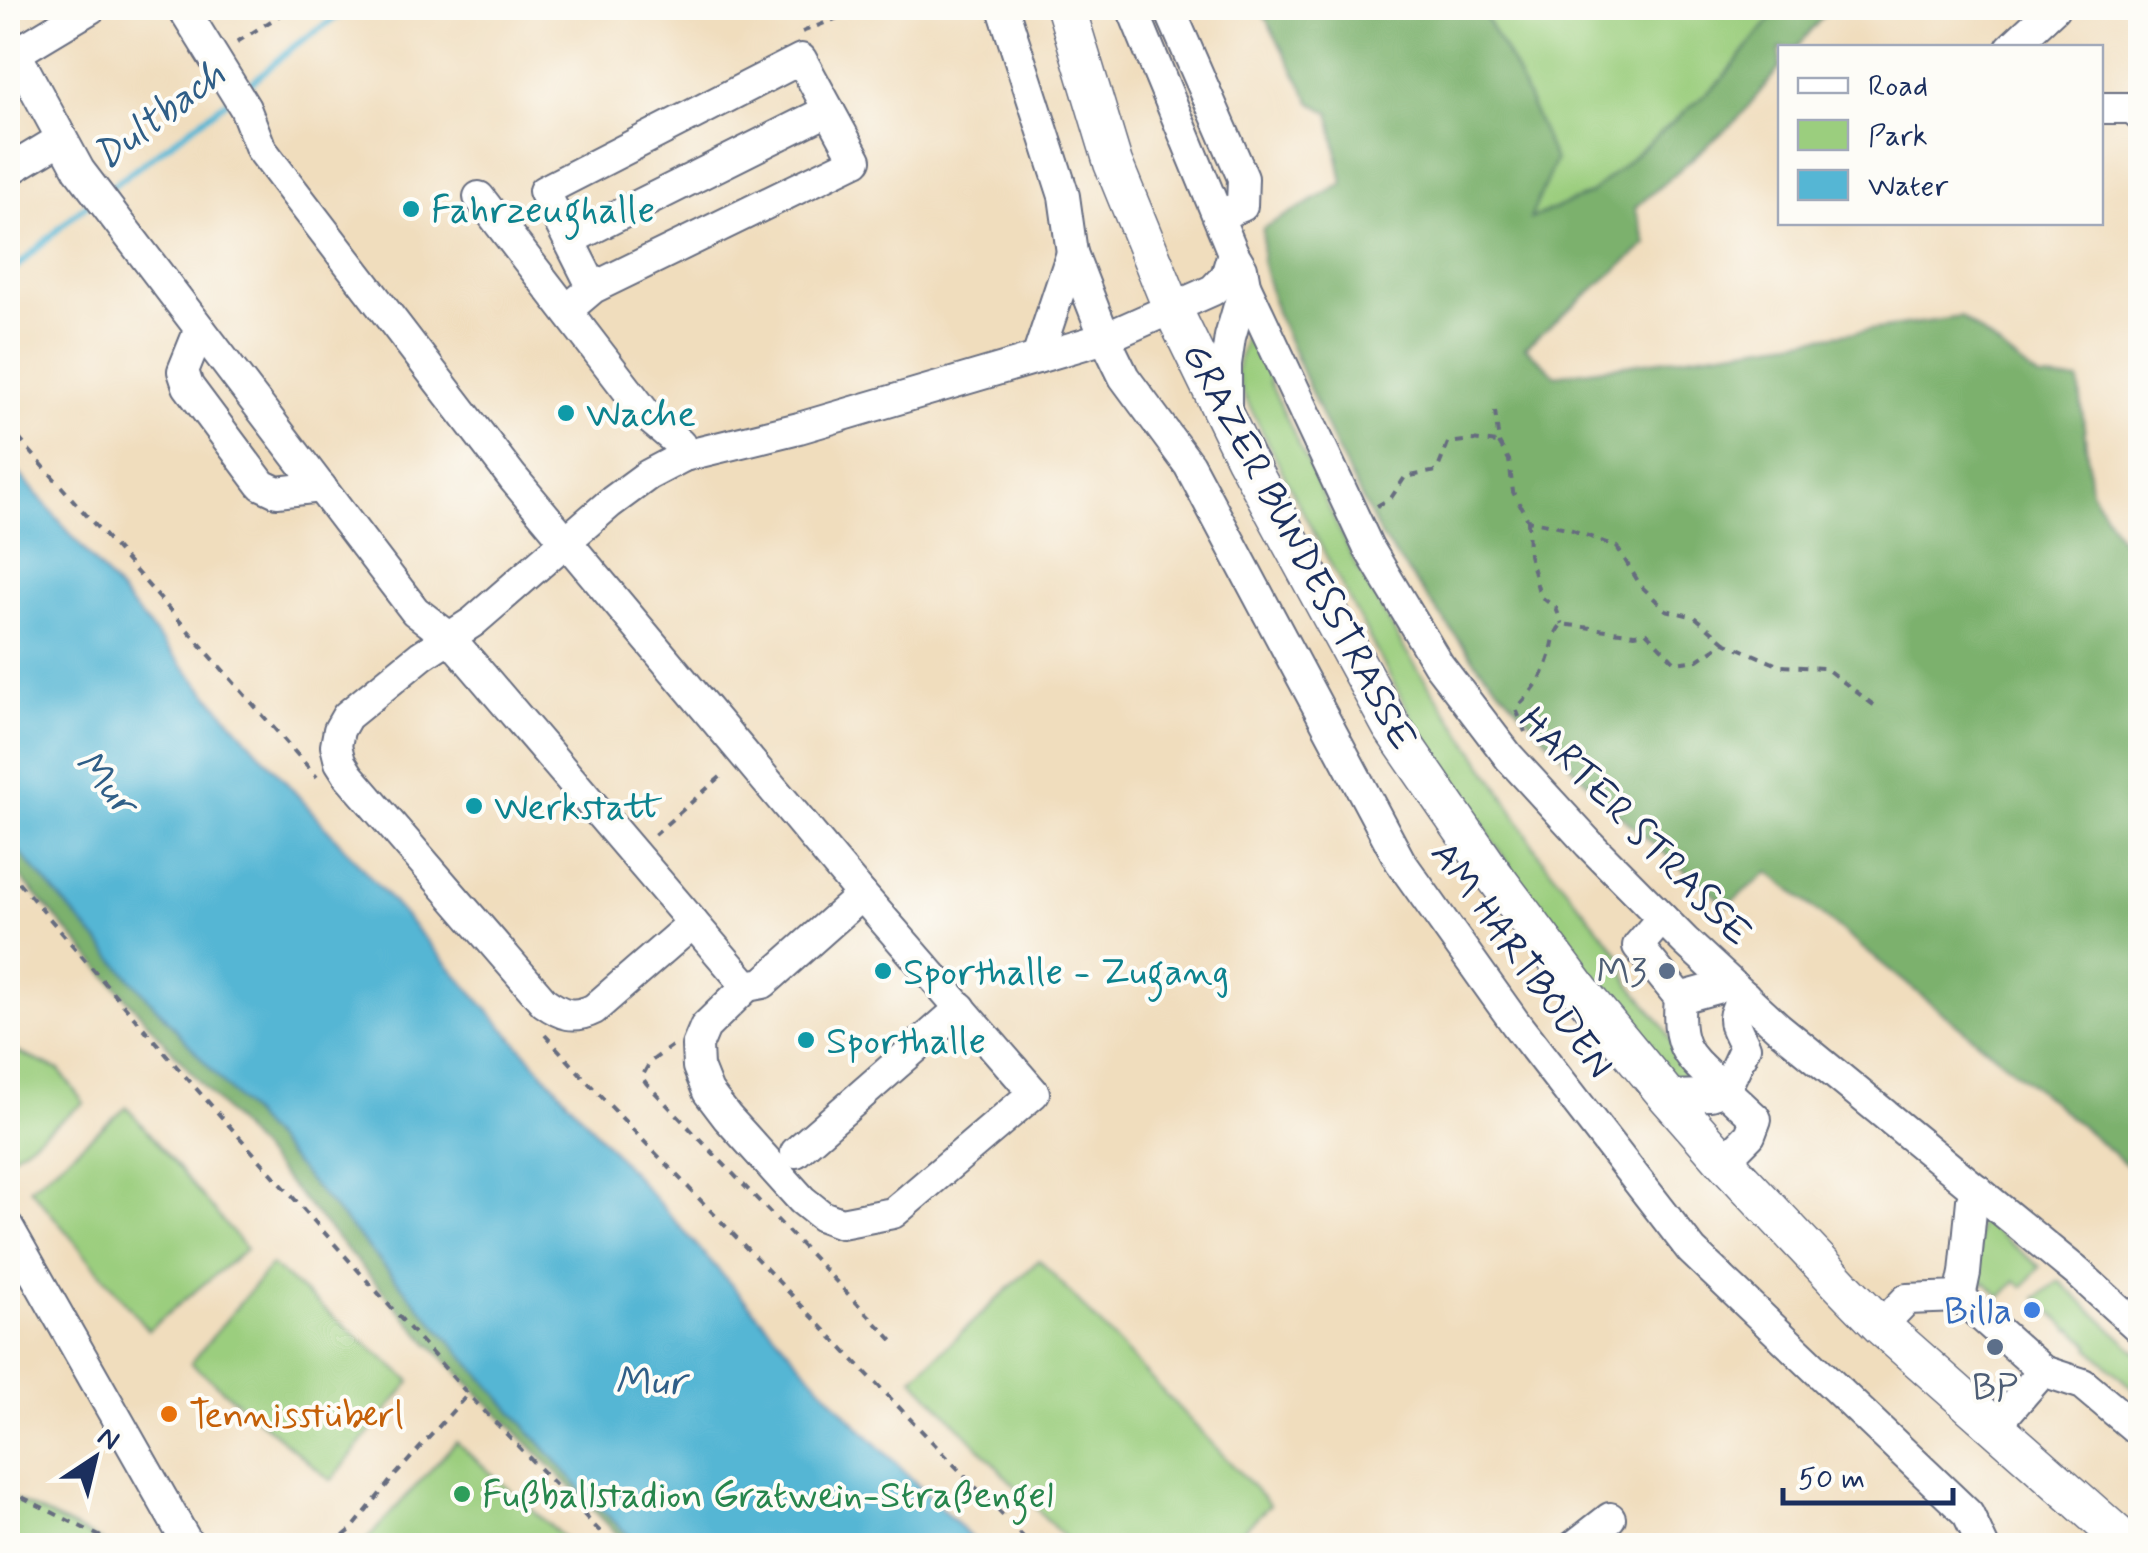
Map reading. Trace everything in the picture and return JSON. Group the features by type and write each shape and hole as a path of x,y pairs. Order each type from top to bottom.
{"main road":[{"name":"GRAZER BUNDESSTRASSE","path":"1066,8 1113,162 1173,310 1226,418 1391,726 1493,874 1581,992 1724,1161 1881,1326 2130,1546"}],"street":[{"path":"90,8 13,58 79,170 415,610 449,637 747,986"},
{"path":"183,8 245,108 261,149 513,478 862,895 1034,1093 893,1212 841,1223 822,1216 802,1200 728,1117 708,1092 698,1067 696,1046 705,1028 747,986 762,983 862,895"},
{"path":"1003,8 1064,196 1072,253 1037,358"},
{"name":"HARTER STRASSE","path":"1132,8 1242,268 1246,303 1368,547 1438,664 1509,757 1589,844 1738,990 2140,1329"},
{"path":"1169,8 1243,178 1242,206 1218,215"},
{"path":"2015,45 2054,8"},
{"path":"566,310 593,288 856,160 800,59 544,191 593,288"},
{"path":"2103,108 2132,108 2140,115"},
{"path":"569,240 828,110"},
{"path":"8,171 61,139"},
{"path":"479,196 649,418 680,444 684,456"},
{"path":"693,923 594,1009 581,1016 557,1012 544,1002 349,776 336,746 338,730 346,716 472,622 648,475 684,456 799,428 1105,338 1213,290 1226,276 1233,252"},
{"name":"AM HARTBODEN","path":"1072,253 1124,377 1189,465 1400,861 1516,1024 1692,1251 1968,1514 1983,1546"},
{"path":"1173,310 1200,327 1216,328 1246,303"},
{"path":"1226,418 1226,364 1246,303"},
{"path":"200,329 183,371 188,386 262,484 277,492 321,487"},
{"path":"1662,918 1638,946 1680,998 1677,1028 1689,1056 1756,1119 1750,1136 1724,1161"},
{"path":"1667,1096 1710,1095 1725,1090 1746,1047 1734,1022 1738,990 1680,998"},
{"path":"796,1152 961,1008"},
{"path":"1960,1297 1972,1200 1978,1190"},
{"path":"10,1237 189,1546"},
{"path":"1881,1326 1907,1299 1960,1297 2042,1371 2084,1384 2140,1432"},
{"path":"1996,1425 2042,1371"},
{"path":"1574,1546 1610,1518"}],"path":[{"path":"216,62 292,8"},
{"path":"798,34 862,8"},
{"path":"1495,411 1499,443 1509,460 1514,492 1528,520 1529,554 1540,596 1556,608 1562,624"},
{"path":"1354,519 1391,498 1405,477 1437,471 1448,443 1499,443"},
{"path":"1528,520 1617,546 1642,586 1666,610 1695,618 1725,642 1780,666 1825,668 1876,706"},
{"path":"1509,757 1525,732 1516,709 1537,686 1550,658 1553,634 1562,624"},
{"path":"1562,624 1635,634 1646,632 1676,664 1698,660 1725,642"},
{"path":"634,853 744,755"},
{"path":"8,870 176,1066 468,1394 614,1546"},
{"path":"331,1546 352,1529 468,1394"},
{"path":"8,1490 119,1546"}],"green space":[{"path":"1260,8 1480,8 1515,69 1555,161 1530,219 1590,194 1722,80 1779,8 1830,8 1799,45 1778,45 1778,69 1738,119 1635,208 1647,244 1525,347 1555,375 1961,317 2039,379 2079,381 2091,491 2140,571 2140,1176 1769,872 1727,906 1613,810 1478,665 1382,538 1333,442 1276,312 1262,261 1263,228 1343,184 1330,113 1311,102"},
{"path":"1480,8 1569,8 1579,12 1584,8 1779,8 1722,80 1590,194 1529,220 1515,69"},
{"path":"1250,312 1271,373 1269,381 1352,557 1405,650 1496,783 1540,856 1625,961 1625,974 1631,985 1702,1081 1694,1088 1667,1071 1524,888 1415,724 1242,391 1236,373"},
{"path":"8,839 588,1497 639,1545 628,1545 425,1339 8,863"},
{"path":"8,1048 59,1070 84,1103 8,1159"},
{"path":"127,1107 246,1249 148,1330 30,1188"},
{"path":"1979,1218 2040,1267 2023,1287 2016,1281 2001,1297 1976,1278"},
{"path":"1039,1260 1270,1505 1227,1545 1071,1545 913,1378"},
{"path":"271,1265 411,1381 331,1481 191,1363"},
{"path":"2059,1281 2140,1355 2140,1396 2036,1298"},
{"name":"Fußballstadion Gratwein-Straßengel","path":"456,1442 572,1545 362,1545"},
{"path":"8,1496 101,1541 110,1545 8,1545"}],"water":[{"name":"Mur","path":"8,460 168,649 845,1413 978,1545 639,1545 588,1497 8,839"}],"waterway":[{"name":"Dultbach","path":"244,89 294,46 350,8"},
{"name":"Dultbach","path":"107,190 230,99"},
{"name":"Dultbach","path":"8,275 93,200"}],"place":[{"name":"Fahrzeughalle","path":"411,209"},
{"name":"Wache","path":"566,413"},
{"name":"Werkstatt","path":"474,806"},
{"name":"Sporthalle - Zugang","path":"883,971"},
{"name":"M3","path":"1667,971"},
{"name":"Sporthalle","path":"806,1040"},
{"name":"Billa","path":"2032,1310"},
{"name":"BP","path":"1995,1347"},
{"name":"Tennisstüberl","path":"169,1414"},
{"name":"Fußballstadion Gratwein-Straßengel","path":"462,1494"}]}
